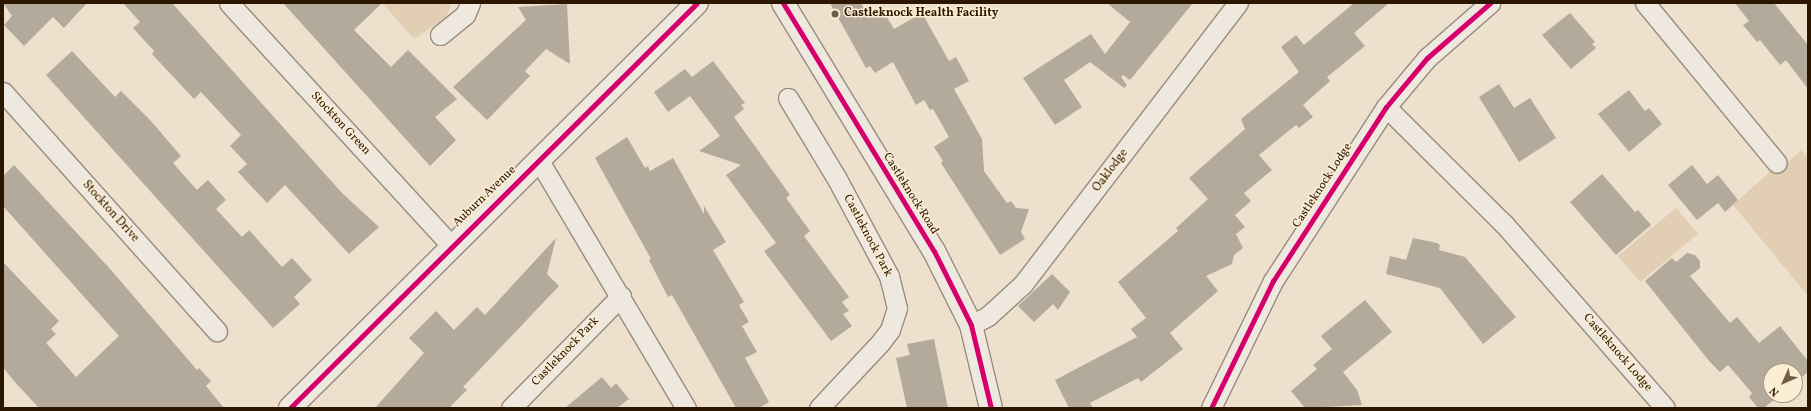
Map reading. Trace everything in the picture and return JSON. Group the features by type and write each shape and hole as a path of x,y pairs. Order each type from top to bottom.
{"street":[{"name":"Stockton Green","path":"229,3 451,245"},
{"path":"440,35 465,16 470,3"},
{"name":"Auburn Avenue","path":"290,408 451,245 697,3"},
{"name":"Castleknock Road","path":"783,3 934,251 971,325 991,408"},
{"name":"Oaklodge","path":"971,325 993,312 1023,284 1238,3"},
{"name":"Castleknock Lodge","path":"1211,408 1274,281 1386,107 1427,58 1490,3"},
{"path":"1645,3 1777,163"},
{"name":"Stockton Drive","path":"3,92 216,331"},
{"name":"Castleknock Park","path":"788,98 837,179 889,276 897,308 890,330 880,343 819,408"},
{"name":"Castleknock Lodge","path":"1386,107 1504,224 1665,408"},
{"path":"538,159 621,296 686,408"},
{"name":"Castleknock Park","path":"511,408 621,296"}],"shaded area":[{"path":"382,3 451,4 446,18 414,39"},
{"path":"1801,150 1808,158 1808,296 1733,205 1773,169 1779,171"},
{"path":"1676,208 1698,234 1640,282 1618,256"}],"building":[{"path":"3,3 87,3 64,28 53,17 24,46 4,25 12,16"},
{"path":"123,3 172,3 342,193 379,227 349,254 285,185 267,203 238,172 247,164 230,146 241,135 201,92 194,99 152,54 154,51 133,28 140,22"},
{"path":"283,3 382,3 354,30 391,67 408,50 457,99 435,117 456,140 430,166"},
{"path":"830,3 861,3 868,15 881,7 894,29 922,13 949,61 956,57 969,81 954,89 982,139 984,171 1007,203 1011,201 1016,208 1029,209 1021,232 1025,239 1000,255 941,163 943,161 934,147 949,137 933,109 930,110 924,100 916,105 893,62 875,73 870,66 866,68"},
{"path":"1107,3 1193,3 1130,80 1123,75 1121,77 1127,85 1124,88 1090,62 1064,80 1082,107 1055,125 1023,78 1091,34 1105,54 1130,22"},
{"path":"1354,3 1389,3 1354,33 1365,46 1327,77 1330,81 1303,105 1313,117 1299,128 1296,125 1259,155 1272,170 1244,193 1251,201 1235,215 1245,227 1236,234 1243,248 1234,255 1232,264 1206,276 1218,291 1170,333 1183,349 1141,382 1138,378 1090,403 1093,408 1069,408 1055,380 1137,337 1131,329 1146,318 1118,282 1178,231 1176,228 1208,199 1189,178 1245,129 1241,119 1299,72 1281,47 1296,35 1304,45"},
{"path":"1735,3 1774,3 1808,45 1808,89 1786,60 1780,65 1760,40 1757,42 1743,25 1749,21"},
{"path":"567,4 570,64 546,49 525,71 530,76 487,120 453,87 526,20 518,7"},
{"path":"1570,13 1595,42 1592,44 1596,48 1571,69 1542,35"},
{"path":"72,51 115,97 121,91 150,120 181,156 173,163 197,190 208,180 226,200 216,209 242,237 249,230 282,267 292,258 312,280 294,297 300,304 273,328 46,75"},
{"path":"713,61 745,103 741,105 744,109 734,117 790,195 786,198 810,231 804,236 849,297 842,302 849,311 843,314 852,326 831,341 764,251 776,243 726,175 741,165 699,151 720,136 690,96 668,112 654,92 685,69 692,77"},
{"path":"1499,84 1514,108 1530,98 1556,138 1519,162 1479,97"},
{"path":"1629,90 1645,111 1649,108 1662,124 1629,152 1598,114"},
{"path":"627,137 645,168 648,166 650,171 673,158 704,214 704,206 726,242 713,250 744,302 739,305 749,322 742,326 757,352 745,358 769,402 759,408 736,408 672,295 668,297 649,260 651,259 595,158"},
{"path":"14,165 111,270 197,370 199,368 211,381 206,386 224,408 39,408 13,380 3,367 3,262 59,321 51,329 56,334 46,343 76,377 119,336 3,206 3,176"},
{"path":"1692,165 1707,184 1718,175 1738,200 1725,212 1718,203 1697,220 1668,185"},
{"path":"1602,174 1635,212 1638,210 1651,225 1616,255 1570,202"},
{"path":"556,238 547,274 559,286 463,387 467,390 449,408 375,408 424,353 409,338 436,311 454,330 477,307 485,315"},
{"path":"1413,238 1437,243 1440,245 1439,250 1465,257 1516,317 1483,344 1440,288 1386,274 1390,256 1406,260"},
{"path":"1687,253 1695,255 1700,261 1700,268 1690,276 1730,323 1737,317 1759,343 1780,326 1808,361 1808,372 1803,376 1803,363 1763,363 1763,403 1770,403 1764,408 1758,408 1749,397 1752,393 1728,365 1720,372 1710,362 1645,281 1672,258 1676,262"},
{"path":"1052,274 1070,292 1058,310 1053,304 1034,322 1018,306"},
{"path":"1365,300 1392,332 1343,372 1357,390 1362,405 1305,408 1291,391 1317,369 1313,365 1332,349 1321,336"},
{"path":"934,339 948,408 907,408 896,358 910,355 907,344"},
{"path":"602,377 611,388 616,383 629,399 617,408 565,408"}],"cycle path":[{"path":"290,408 697,3"},
{"path":"783,3 934,251 971,325 991,408"},
{"path":"1211,408 1273,281 1386,107 1427,58 1490,3"}],"place":[{"name":"Castleknock Health Facility","path":"835,14"}]}
